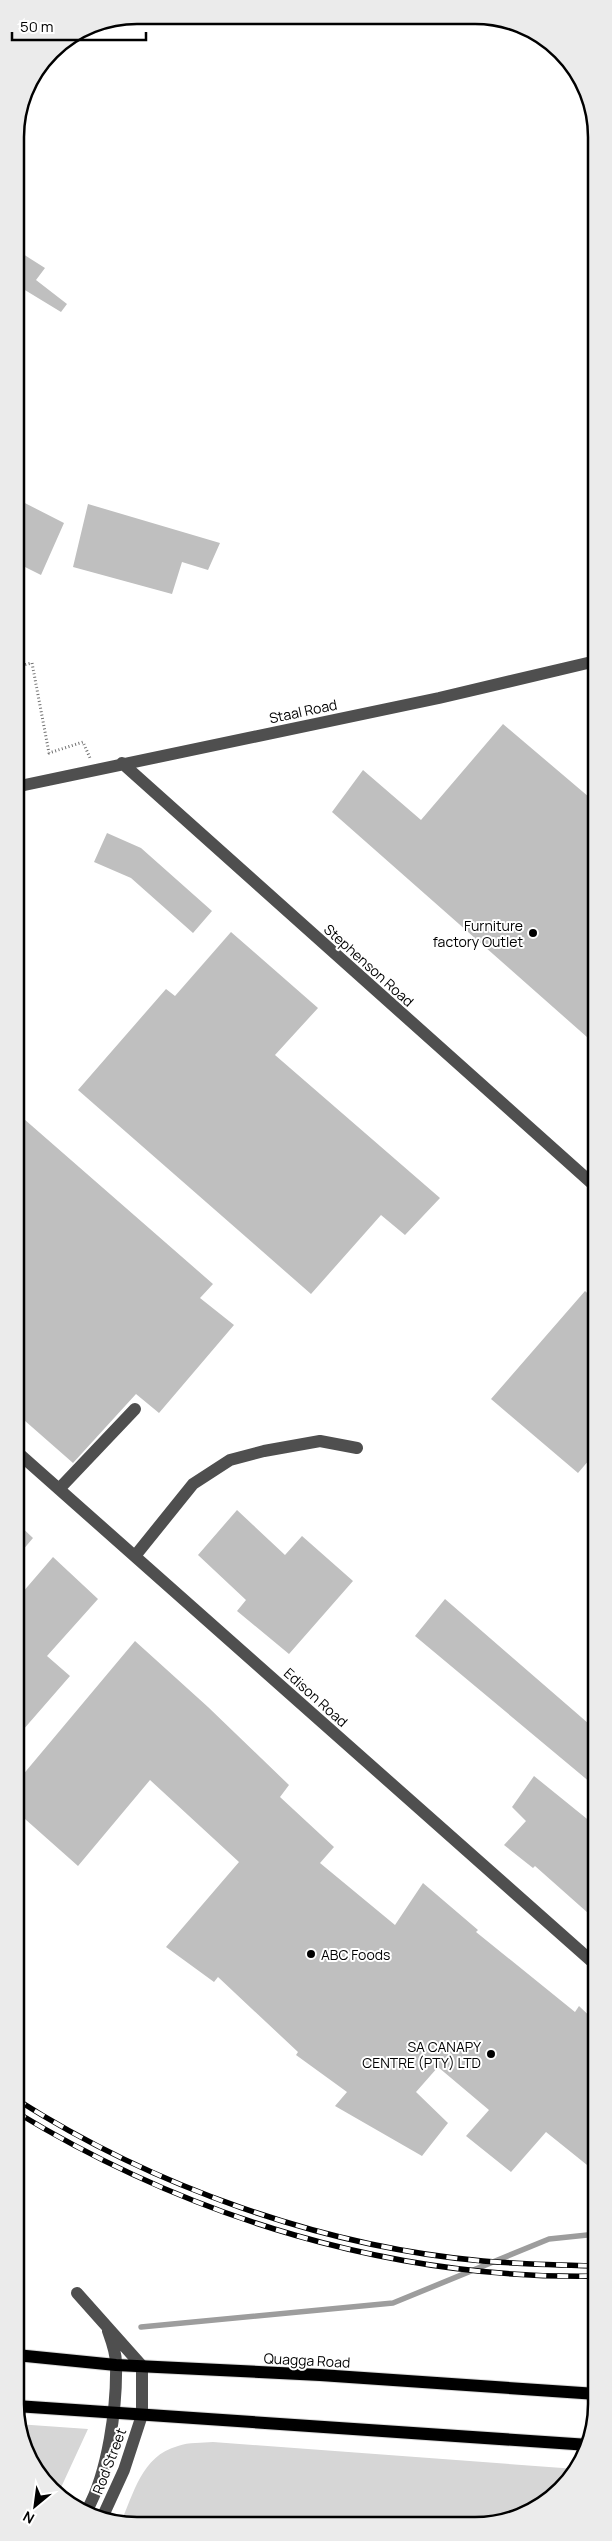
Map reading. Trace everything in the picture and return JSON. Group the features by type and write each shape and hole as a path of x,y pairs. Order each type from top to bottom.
{"main road":[{"name":"Quagga Road","path":"24,2356 142,2366 588,2393"},
{"path":"24,2407 581,2444"}],"street":[{"name":"Staal Road","path":"24,785 122,763 440,698 588,663"},
{"name":"Stephenson Road","path":"122,763 588,1180"},
{"path":"59,1489 135,1409"},
{"path":"135,1556 193,1484 230,1460 264,1451 320,1441 357,1448"},
{"name":"Edison Road","path":"24,1458 588,1958"},
{"path":"77,2293 108,2330 126,2345 142,2366"},
{"name":"Rod Street","path":"89,2507 103,2476 112,2412 116,2364 108,2330"},
{"name":"Rod Street","path":"105,2512 124,2470 142,2415 142,2366"}],"path":[{"path":"24,665 32,663 49,753 83,742"}],"shaded area":[{"path":"26,2425 88,2429 61,2488 60,2481 54,2481 35,2454"},
{"path":"213,2442 568,2468 550,2489 525,2506 490,2516 123,2516 140,2478 155,2458 165,2451 191,2443"}],"building":[{"path":"24,255 45,268 36,280 67,304 61,312 24,289"},
{"path":"24,503 64,523 41,575 24,566"},
{"path":"88,504 220,543 208,570 182,562 172,594 73,567"},
{"name":"Furniture factory Outlet","path":"503,724 588,796 588,1038 332,812 363,770 421,820"},
{"path":"107,833 141,848 212,911 193,933 131,878 94,862"},
{"path":"231,932 318,1008 275,1055 440,1198 405,1235 381,1215 311,1294 78,1090 166,989 175,996"},
{"path":"24,1119 213,1284 200,1298 234,1325 159,1413 136,1394 73,1463 24,1420"},
{"path":"585,1291 588,1294 588,1461 578,1473 491,1399"},
{"path":"237,1510 285,1555 302,1536 353,1581 289,1654 237,1611 246,1600 198,1555"},
{"path":"24,1530 33,1538 24,1549"},
{"path":"53,1557 98,1599 47,1656 70,1676 24,1729 24,1591"},
{"path":"445,1599 588,1723 588,1780 415,1636"},
{"path":"135,1641 208,1707 289,1785 280,1797 334,1847 320,1863 395,1925 423,1883 478,1930 476,1932 575,2012 579,2006 588,2014 588,2166 546,2132 511,2172 466,2136 489,2110 438,2067 416,2092 448,2123 422,2156 335,2106 347,2092 296,2055 298,2052 218,1977 214,1982 166,1947 239,1862 150,1780 78,1866 24,1818 24,1773"},
{"path":"534,1776 588,1820 588,1913 535,1866 533,1868 504,1845 526,1821 512,1807"}],"waterway":[{"path":"141,2327 393,2303 549,2239 588,2235"}],"railway":[{"path":"24,2104 124,2159 181,2185 301,2227 423,2254 497,2262 588,2266"},
{"path":"24,2117 83,2150 152,2183 223,2212 295,2235 369,2254 445,2267 521,2274 588,2276"}],"place":[{"name":"Furniture factory Outlet","path":"533,933"},
{"name":"ABC Foods","path":"311,1954"},
{"name":"SA CANAPY CENTRE (PTY) LTD","path":"491,2054"}]}
